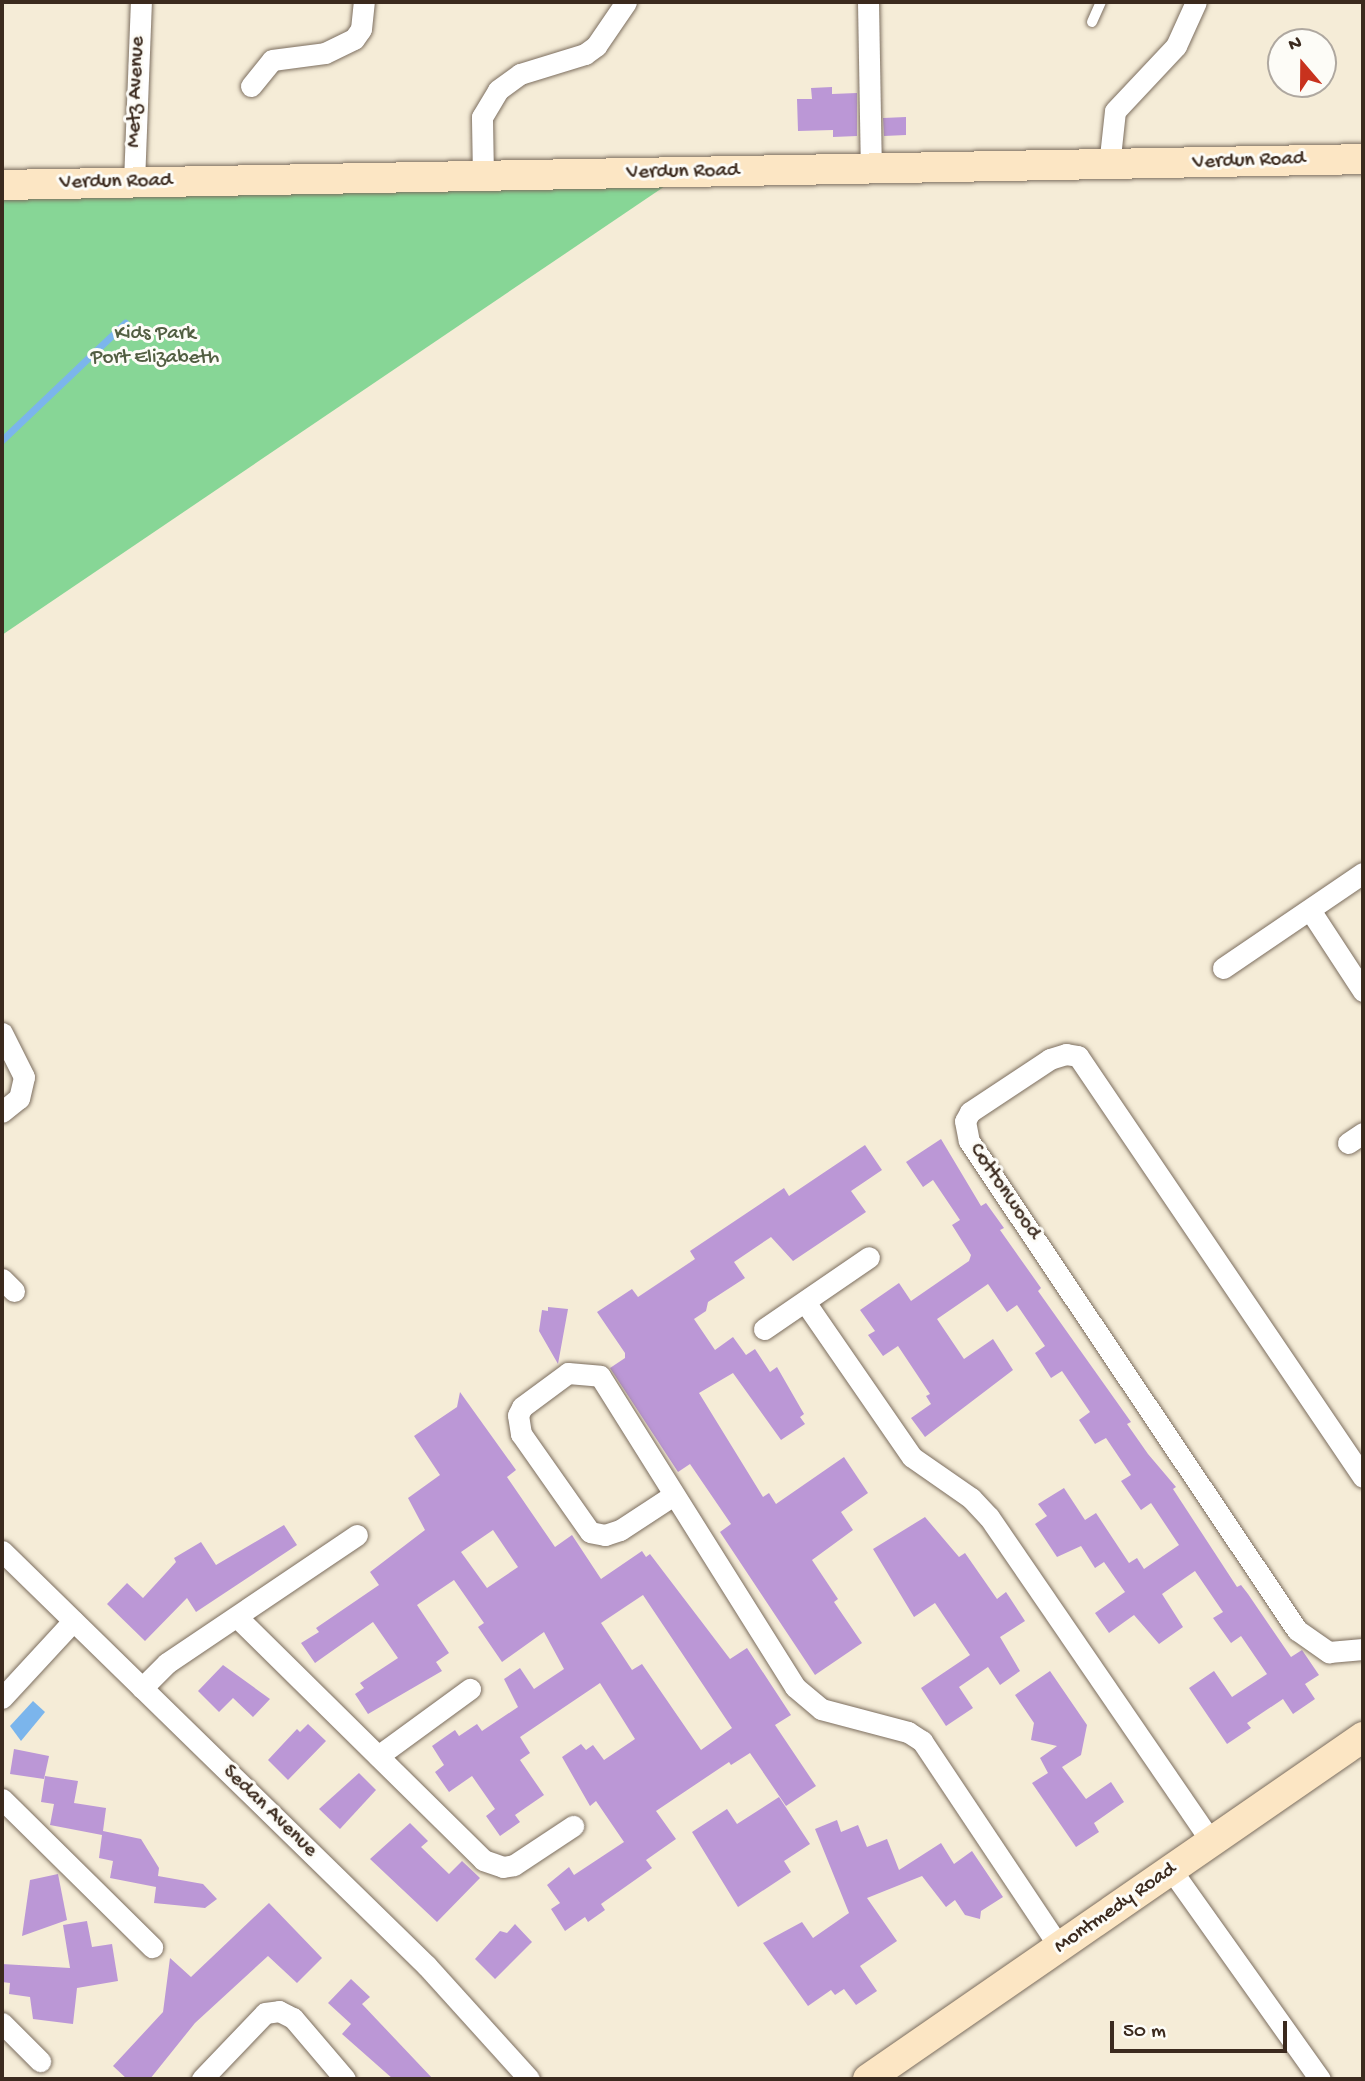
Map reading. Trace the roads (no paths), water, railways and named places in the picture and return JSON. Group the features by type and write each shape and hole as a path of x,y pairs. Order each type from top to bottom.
{"street":[{"name":"Metz Avenue","path":"134,182 141,2"},
{"path":"251,86 262,70 281,55 325,53 354,39 361,29 363,2"},
{"path":"483,177 482,117 498,90 520,74 585,54 596,46 626,2"},
{"path":"868,2 871,169"},
{"path":"1109,166 1115,111 1176,46 1196,2"},
{"name":"Verdun Road","path":"2,185 1109,166 1363,159"},
{"path":"1223,968 1363,873"},
{"path":"1310,910 1363,990"},
{"path":"2,1032 24,1077 19,1098 2,1112"},
{"name":"Cottonwood","path":"1362,1652 1340,1654 1320,1649 1297,1630 970,1142 965,1121 970,1112 1050,1059 1066,1054 1078,1055 1363,1477"},
{"path":"764,1329 869,1257"},
{"path":"805,1302 912,1457 971,1498 989,1517 1212,1843"},
{"path":"672,1496 620,1530 605,1535 590,1532 521,1434 517,1415 522,1407 568,1373 600,1376 672,1496 795,1687 821,1709 908,1732 922,1741 1060,1948"},
{"path":"142,1688 167,1663 239,1619 357,1535"},
{"name":"Sedan Avenue","path":"2,1551 426,1966 529,2079"},
{"path":"239,1619 494,1865 524,1860 573,1826"},
{"path":"2,1698 73,1621"},
{"path":"378,1756 470,1689"},
{"name":"Montmedy Road","path":"868,2079 1363,1737"},
{"path":"2,1798 152,1947"},
{"path":"1171,1871 1320,2079"},
{"path":"201,2079 265,2013 279,2011 293,2018 345,2079"},
{"path":"2,2023 40,2061"}],"lane":[{"path":"1092,22 1101,2"}],"water":[{"path":"33,1701 45,1712 21,1741 10,1726"}],"waterway":[{"path":"2,440 125,323"}],"park label":[{"name":"Kids Park Port Elizabeth","path":"155,347"}]}
